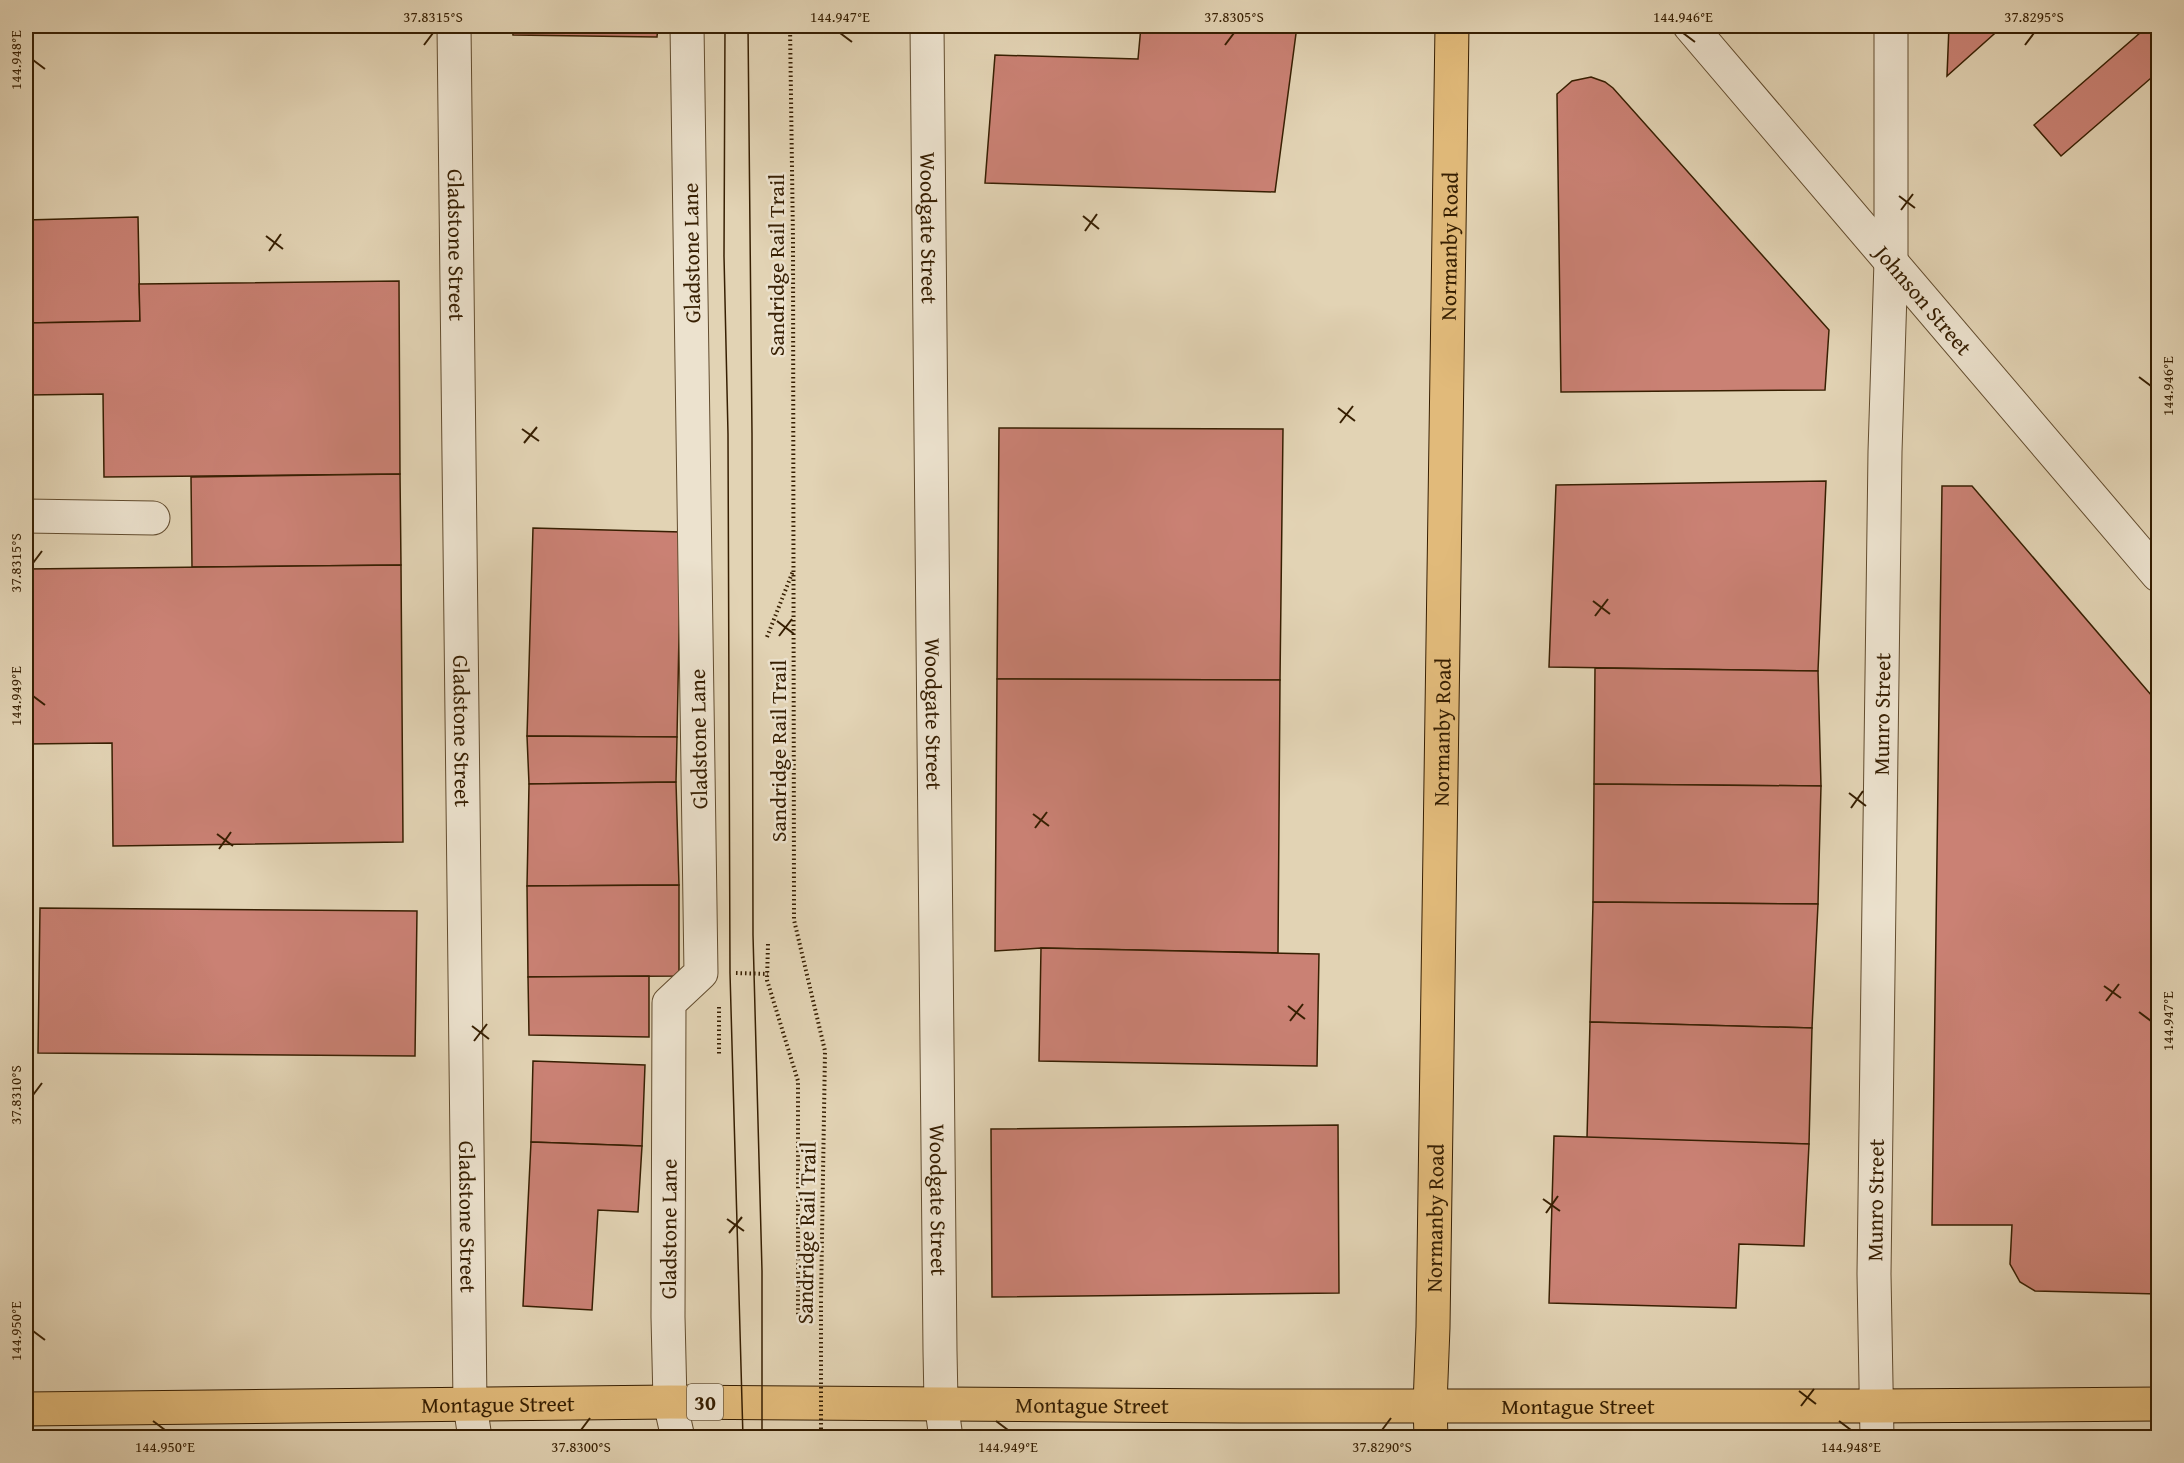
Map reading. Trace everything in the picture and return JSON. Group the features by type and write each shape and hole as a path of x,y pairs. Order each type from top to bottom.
{"main road":[{"name":"Normanby Road","path":"1431,1437 1452,26"},
{"name":"Montague Street","path":"26,1409 670,1402 1430,1405 1876,1422 2158,1404"}],"street":[{"name":"Gladstone Street","path":"454,26 470,1405 474,1437"},
{"name":"Gladstone Lane","path":"678,1437 670,1402 668,1317 669,1002 701,973 687,26"},
{"name":"Woodgate Street","path":"927,26 941,1402 946,1437"},
{"name":"Johnson Street","path":"1690,26 2158,575"},
{"name":"Munro Street","path":"1876,1422 1874,1274 1883,583 1891,261 1891,26"},
{"path":"26,516 153,518"}],"path":[{"name":"Sandridge Rail Trail","path":"790,26 793,252 794,920 825,1051 821,1437"},
{"path":"767,637 794,569"},
{"path":"768,944 767,980 798,1081 798,1315"},
{"path":"719,1008 719,1054"}],"building":[{"path":"512,26 658,26 657,37 513,35"},
{"path":"1141,26 1297,26 1275,192 985,183 995,55 1138,59"},
{"path":"1949,26 2003,26 1947,76"},
{"path":"2148,26 2158,26 2158,72 2061,156 2034,125"},
{"path":"1591,77 1613,88 1829,330 1825,390 1561,392 1557,94 1572,81"},
{"path":"138,217 140,321 26,323 26,220"},
{"path":"399,281 400,474 104,477 103,394 26,395 26,323 140,321 139,284"},
{"path":"999,428 1283,429 1280,680 997,679"},
{"path":"400,474 401,565 192,567 191,477"},
{"path":"1826,481 1818,671 1549,667 1556,485"},
{"path":"1942,486 1972,486 2158,703 2158,1294 2035,1291 2020,1282 2010,1264 2012,1225 1932,1225"},
{"path":"533,528 681,532 677,737 527,736"},
{"path":"401,565 403,842 113,846 112,743 26,744 26,569"},
{"path":"1595,668 1818,671 1821,786 1594,784"},
{"path":"997,679 1280,680 1278,953 1041,948 995,951"},
{"path":"527,736 677,737 676,782 529,784"},
{"path":"676,782 679,885 527,886 529,784"},
{"path":"1594,784 1821,786 1818,904 1593,902"},
{"path":"679,885 679,976 528,977 527,886"},
{"path":"1593,902 1818,904 1812,1028 1590,1022"},
{"path":"40,908 417,911 415,1056 38,1053"},
{"path":"1041,948 1319,954 1317,1066 1039,1061"},
{"path":"649,976 649,1037 529,1035 528,977"},
{"path":"1590,1022 1812,1028 1809,1144 1587,1138"},
{"path":"533,1061 645,1065 642,1146 531,1142"},
{"path":"1338,1125 1339,1293 992,1297 991,1129"},
{"path":"1554,1136 1809,1144 1804,1246 1739,1244 1736,1308 1549,1303"},
{"path":"531,1142 642,1146 638,1212 598,1210 592,1310 523,1306"}],"tram line":[{"path":"725,26 724,256 728,434 730,973 743,1438"},
{"path":"748,26 753,935 762,1271 762,1438"}]}
